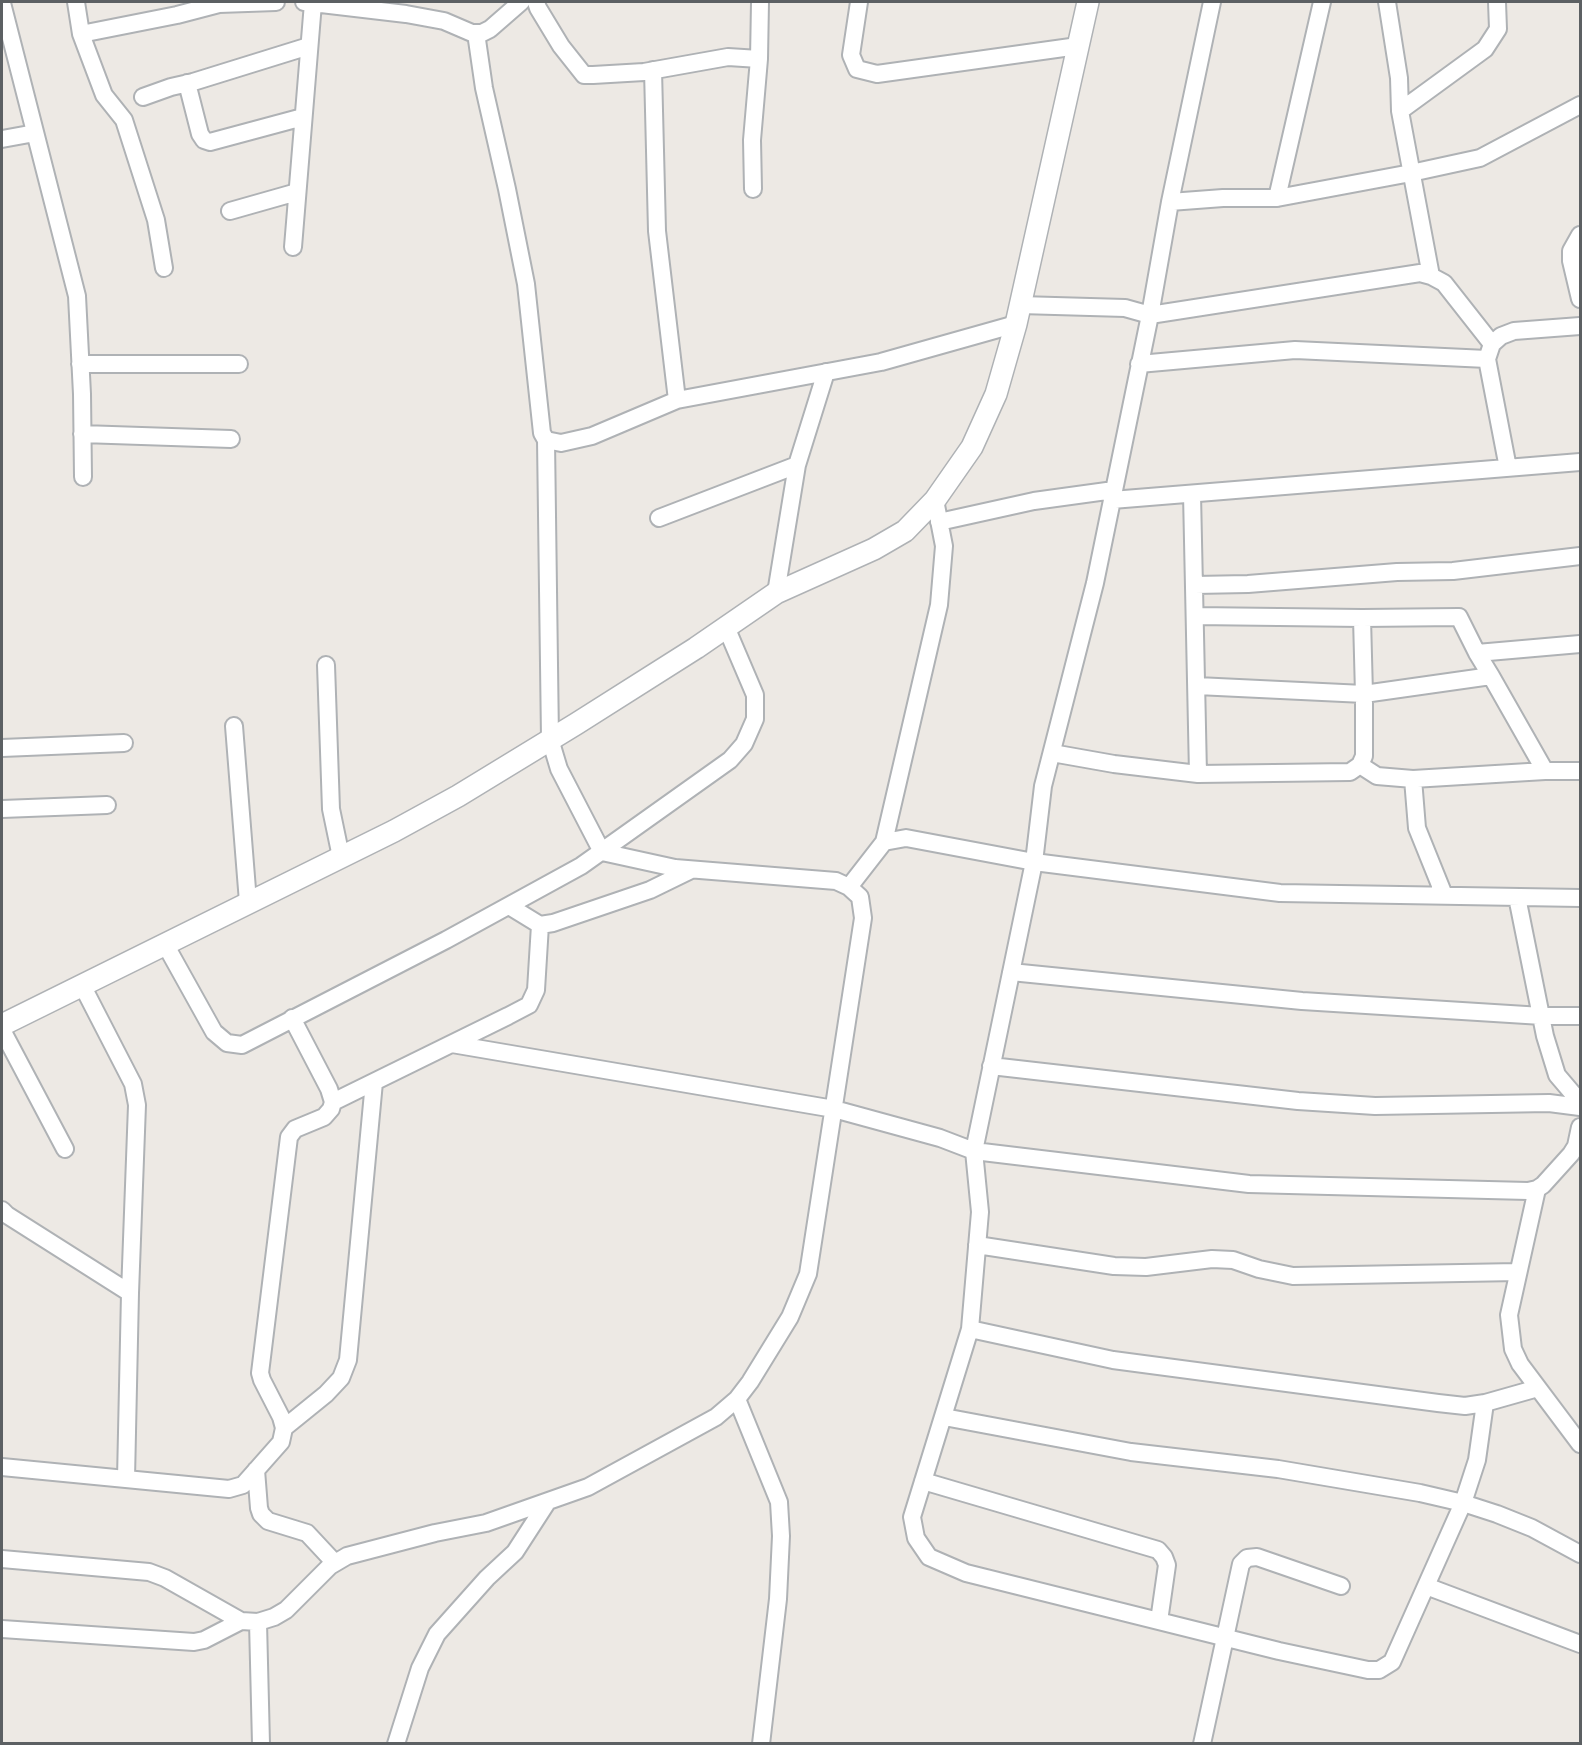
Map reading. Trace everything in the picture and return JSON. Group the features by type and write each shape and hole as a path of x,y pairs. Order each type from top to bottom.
{"street":[{"path":"76,2 81,34 104,94 124,120 156,220 164,268"},
{"path":"81,34 177,15 219,3 276,2"},
{"path":"293,248 309,46 307,2 393,7 444,21 471,33 482,33 490,29 521,2"},
{"path":"536,2 561,45 584,75 653,70 728,57 759,59"},
{"path":"753,189 752,140 759,59 760,2"},
{"path":"859,2 851,55 857,69 877,74 1078,46"},
{"path":"2,1025 394,831 458,796 666,667 776,593 874,549 905,531 935,500 972,447 996,393 1018,315 1088,2"},
{"path":"1212,2 1095,583 1043,786 1034,862 974,1151 980,1212 970,1329 912,1517 916,1538 929,1557 966,1573 1226,1638 1368,1670 1379,1670 1392,1662 1463,1503 1477,1460 1485,1403"},
{"path":"1277,198 1322,2"},
{"path":"1387,2 1399,78 1400,111 1431,276"},
{"path":"1400,111 1485,49 1498,29 1497,2"},
{"path":"2,3 77,296 83,477"},
{"path":"476,33 484,88 526,284 542,433 546,440 550,739 559,769 602,852"},
{"path":"143,97 309,46"},
{"path":"653,70 657,231 677,400"},
{"path":"187,83 200,134 204,140 210,142 303,117"},
{"path":"1170,202 1223,198 1277,198 1480,158 1581,105"},
{"path":"2,139 35,132"},
{"path":"230,211 297,192"},
{"path":"1581,235 1571,251 1571,261 1581,299"},
{"path":"546,440 561,443 592,436 677,400 881,362 1018,315 1125,308 1150,315 1419,273 1444,283 1489,351 1508,468"},
{"path":"1489,351 1501,336 1514,331 1581,326"},
{"path":"1140,364 1295,350 1489,351"},
{"path":"80,364 239,364"},
{"path":"776,593 797,465 826,372"},
{"path":"82,434 231,439"},
{"path":"939,522 1034,501 1113,495 1192,494 1581,462"},
{"path":"659,518 797,465"},
{"path":"1192,494 1198,774"},
{"path":"849,886 884,842 939,605 944,546 935,500"},
{"path":"1195,585 1248,584 1397,572 1454,571 1581,556"},
{"path":"1195,616 1459,617 1477,653 1545,771"},
{"path":"1052,753 1114,764 1198,774 1350,772 1360,765 1364,756 1362,618"},
{"path":"165,944 214,1032 227,1043 242,1045 446,940 580,866 730,760 744,744 755,719 755,695 726,627"},
{"path":"1477,653 1581,644"},
{"path":"326,665 331,809 341,857"},
{"path":"1197,686 1364,694 1491,676"},
{"path":"234,726 248,902"},
{"path":"2,748 124,743"},
{"path":"1360,765 1377,776 1413,779 1581,771"},
{"path":"1413,779 1418,828 1444,895"},
{"path":"2,809 107,805"},
{"path":"884,842 906,838 1034,862 1280,892 1581,898"},
{"path":"2,1560 149,1572 165,1578 241,1621 258,1622 286,1610 330,1566 347,1556 435,1533 486,1523 588,1487 716,1417 737,1400 790,1317 808,1274 863,918 860,897 849,886 836,881 675,868 602,852"},
{"path":"509,906 540,925 553,923 650,890 692,869"},
{"path":"1517,897 1545,1036 1557,1075 1581,1102"},
{"path":"333,1102 529,1005 536,990 540,925"},
{"path":"1011,972 1302,1001 1542,1016 1581,1016"},
{"path":"82,985 133,1084 137,1105 126,1479"},
{"path":"2,1467 229,1489 243,1485 280,1442 284,1428 281,1417 260,1373 289,1137 295,1129 324,1117 331,1109 333,1102 329,1089 292,1018"},
{"path":"2,1030 65,1149"},
{"path":"452,1044 834,1108 940,1138 974,1151 1249,1184 1528,1191 1543,1185 1571,1154 1576,1146 1581,1127"},
{"path":"991,1066 1298,1101 1375,1106 1549,1103 1581,1107"},
{"path":"284,1428 326,1394 341,1377 348,1360 374,1082"},
{"path":"1537,1189 1509,1315 1513,1349 1520,1364 1581,1444"},
{"path":"2,1210 130,1293"},
{"path":"977,1245 1114,1266 1146,1267 1212,1259 1233,1260 1259,1269 1293,1276 1518,1272"},
{"path":"970,1329 1113,1360 1465,1406 1485,1403 1538,1388"},
{"path":"737,1400 779,1502 782,1536 778,1599 760,1743"},
{"path":"944,1417 1131,1452 1278,1469 1420,1493 1497,1514 1532,1528 1581,1554"},
{"path":"256,1470 261,1514 268,1521 307,1533 335,1563"},
{"path":"923,1481 1158,1550 1167,1565 1159,1621"},
{"path":"396,1743 420,1668 437,1634 487,1578 515,1552 548,1501"},
{"path":"1202,1743 1240,1564 1247,1558 1257,1557 1341,1586"},
{"path":"1426,1586 1581,1644"},
{"path":"2,1629 194,1642 204,1640 241,1621"},
{"path":"258,1622 261,1743"}]}
